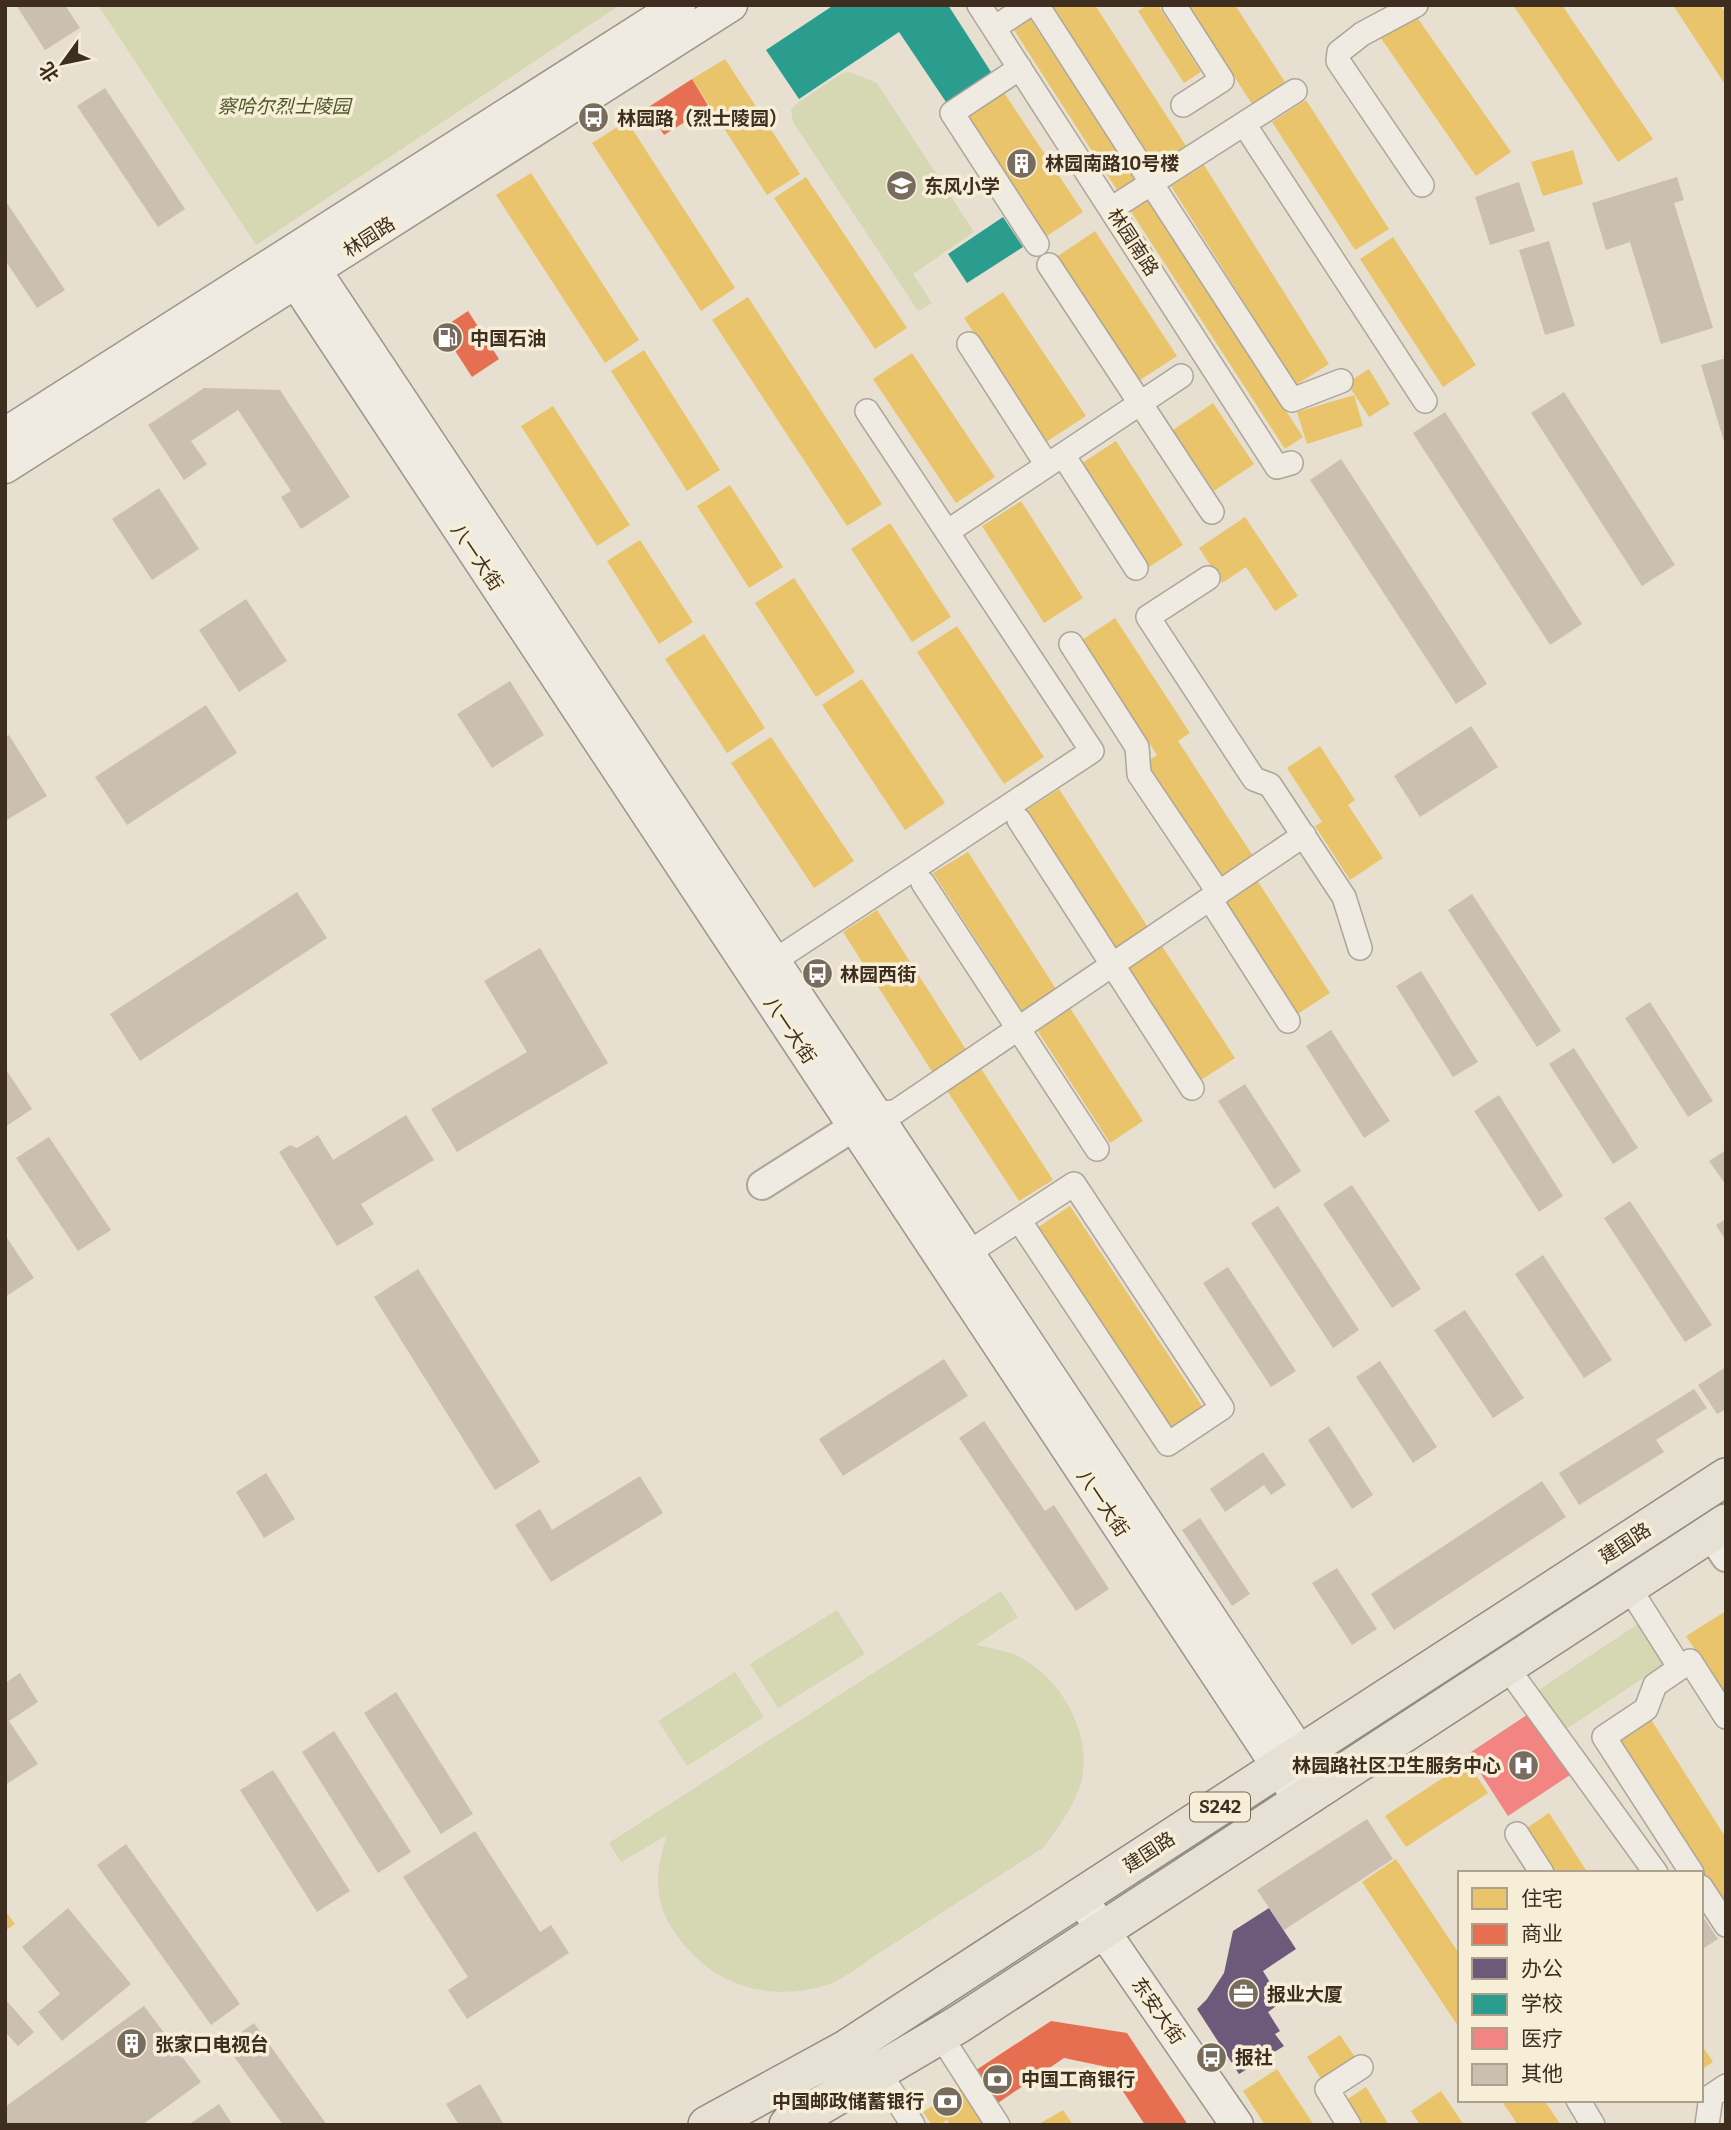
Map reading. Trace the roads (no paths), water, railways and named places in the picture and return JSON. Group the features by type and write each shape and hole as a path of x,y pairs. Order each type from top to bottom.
{"main road":[{"name":"林园路","path":"5,467 679,5"},
{"name":"林园路","path":"5,434 298,265 731,5"},
{"name":"八一大街","path":"298,265 770,954 864,1119 968,1253 1290,1762"},
{"name":"八一大街","path":"298,265 1311,1793"},
{"name":"建国路","path":"732,2119 846,2049 1726,1477"},
{"path":"1690,1501 1721,1537"},
{"name":"建国路","path":"788,2125 940,2035 1628,1587 1721,1537"},
{"name":"东安大街","path":"1080,1896 1237,2125"}],"street":[{"name":"林园南路","path":"979,5 1277,467 1291,463"},
{"path":"994,28 1029,5"},
{"path":"1037,5 1292,400 1340,381"},
{"path":"1174,5 1222,80 1183,105"},
{"path":"1416,5 1362,34 1339,52 1338,61 1422,185"},
{"path":"1020,68 952,113 1037,244"},
{"path":"1111,209 1148,178 1244,124 1295,91"},
{"path":"1244,124 1425,401"},
{"path":"1049,265 1212,512"},
{"path":"969,344 1136,568"},
{"path":"947,532 1181,376"},
{"path":"770,954 1092,751 867,411"},
{"path":"1208,578 1148,617 1254,779 1270,785 1344,897 1360,948"},
{"path":"1071,644 1137,747 1139,774 1288,1020"},
{"path":"770,954 997,797"},
{"path":"1019,820 1192,1088"},
{"path":"762,1185 864,1119 895,1112 1304,835"},
{"path":"923,883 1097,1149"},
{"path":"968,1253 1074,1184 1222,1408 1168,1444 1019,1220"},
{"path":"1628,1587 1680,1668"},
{"path":"1691,1871 1604,1737 1646,1709 1655,1685 1690,1661 1726,1717"},
{"path":"1506,1666 1655,1871"},
{"path":"1517,1834 1541,1871"},
{"path":"1703,1890 1726,1927"},
{"path":"1703,1906 1726,1927"},
{"path":"940,2035 998,2125"},
{"path":"1349,2125 1327,2089 1361,2067"},
{"path":"878,2072 913,2125"},
{"path":"1707,2125 1711,2096 1726,2086"},
{"path":"1579,2102 1592,2125"}],"place":[{"name":"林园路（烈士陵园）","path":"594,118"},
{"name":"林园南路10号楼","path":"1022,163"},
{"name":"东风小学","path":"901,186"},
{"name":"中国石油","path":"447,338"},
{"name":"林园西街","path":"817,974"},
{"name":"林园路社区卫生服务中心","path":"1524,1765"},
{"name":"报业大厦","path":"1244,1994"},
{"name":"张家口电视台","path":"132,2044"},
{"name":"报社","path":"1212,2057"},
{"name":"中国工商银行","path":"998,2079"},
{"name":"中国邮政储蓄银行","path":"947,2101"}],"park label":[{"name":"察哈尔烈士陵园","path":"284,106"}]}
